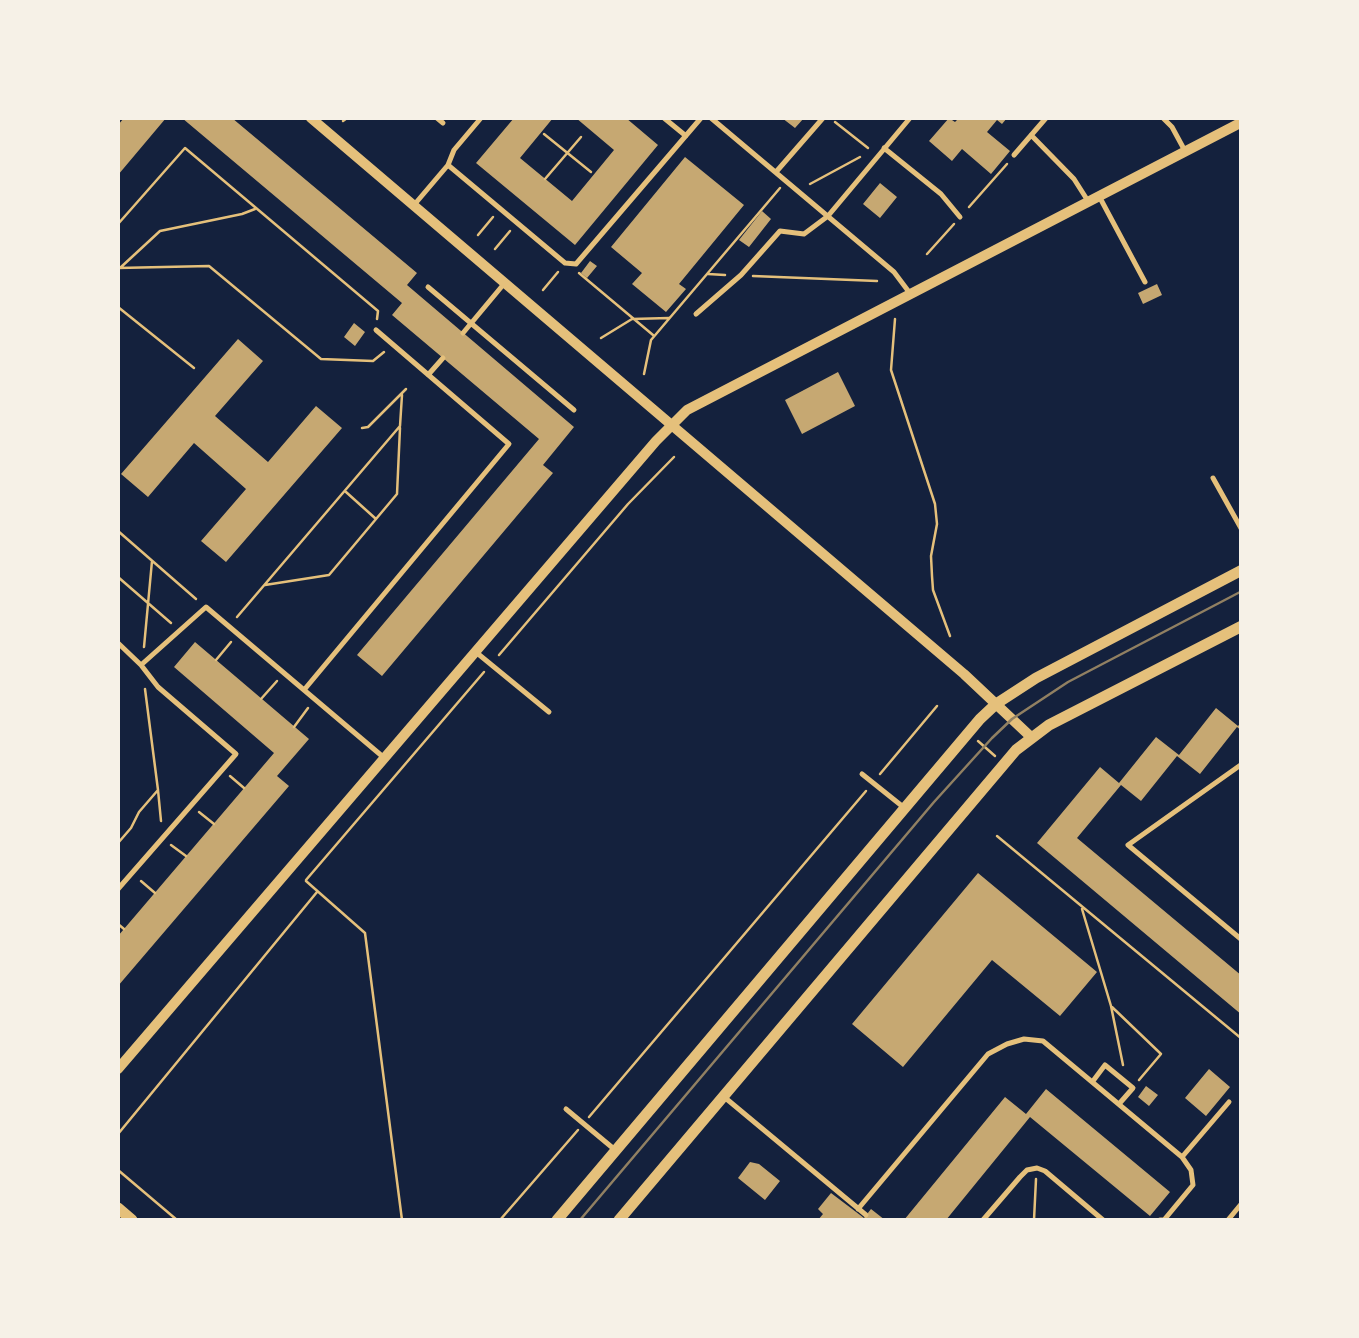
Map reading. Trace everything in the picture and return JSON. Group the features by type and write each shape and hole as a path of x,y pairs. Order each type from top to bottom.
{"street":[{"path":"311,118 964,674 1030,737"},
{"path":"118,1069 383,757 687,410 1242,122"},
{"path":"557,1220 968,732 996,704 1080,654 1242,570"},
{"path":"619,1220 1030,737 1242,626"},
{"path":"118,1208 132,1220"}],"lane":[{"path":"437,118 443,123"},
{"path":"414,205 481,118"},
{"path":"664,118 686,136"},
{"path":"448,165 566,264 576,264 701,118"},
{"path":"711,118 894,272 910,295"},
{"path":"776,173 826,118"},
{"path":"696,314 741,275 780,231 804,234 828,216 910,118"},
{"path":"1014,155 1046,118"},
{"path":"1163,118 1185,151"},
{"path":"1031,135 1093,198 1145,282"},
{"path":"884,148 940,194 960,217"},
{"path":"464,334 505,283"},
{"path":"428,287 574,410"},
{"path":"304,690 509,444 376,330"},
{"path":"428,375 442,358"},
{"path":"1213,478 1242,530"},
{"path":"141,665 206,607 383,757"},
{"path":"118,643 158,687 236,754 118,890"},
{"path":"475,651 549,712"},
{"path":"1242,764 1128,846 1242,940"},
{"path":"862,774 904,808"},
{"path":"858,1209 988,1054 1024,1039 1043,1041 1182,1157 1191,1170 1193,1185 1160,1220"},
{"path":"1092,1082 1105,1065 1133,1088 1120,1104"},
{"path":"723,1096 866,1216"},
{"path":"1182,1157 1229,1102"},
{"path":"566,1109 616,1150"},
{"path":"983,1220 1020,1176 1037,1168 1103,1220"},
{"path":"1228,1220 1242,1204"}],"path":[{"path":"804,188 871,151 826,118"},
{"path":"544,134 591,172"},
{"path":"546,179 581,136"},
{"path":"118,224 184,148 378,311 376,330"},
{"path":"927,254 1014,155"},
{"path":"644,374 651,340 786,182"},
{"path":"119,268 160,231 256,208"},
{"path":"478,235 498,211"},
{"path":"494,249 515,224"},
{"path":"576,264 579,274 654,336"},
{"path":"119,268 210,266 322,359 374,361 392,345"},
{"path":"543,290 564,266"},
{"path":"786,277 876,281"},
{"path":"118,307 194,368"},
{"path":"601,338 632,318 669,318"},
{"path":"895,321 892,370 935,504 933,590 950,636"},
{"path":"362,428 368,427 406,390"},
{"path":"264,586 329,575 397,494 402,394"},
{"path":"229,626 400,426"},
{"path":"344,491 376,519"},
{"path":"118,531 197,600"},
{"path":"152,561 141,665 163,838 186,856"},
{"path":"118,578 172,624"},
{"path":"216,660 238,634"},
{"path":"261,699 284,673"},
{"path":"294,727 315,700"},
{"path":"877,778 938,706"},
{"path":"977,740 998,759"},
{"path":"222,770 244,788"},
{"path":"588,1118 870,787"},
{"path":"118,843 158,790"},
{"path":"192,805 214,824"},
{"path":"997,836 1242,1039"},
{"path":"132,873 155,892"},
{"path":"301,876 365,933 402,1220"},
{"path":"118,1134 318,891"},
{"path":"1082,908 1124,1063 1119,1076"},
{"path":"118,924 124,929"},
{"path":"1111,1006 1161,1054 1135,1085"},
{"path":"500,1220 579,1129"},
{"path":"1034,1220 1037,1168"},
{"path":"118,1170 178,1220"}],"building":[{"path":"124,118 166,118 118,175 118,125"},
{"path":"182,118 232,118 417,273 407,285 574,427 543,465 553,473 382,676 357,655 539,439 392,315 402,303"},
{"path":"514,118 553,118 520,158 572,201 614,150 576,118 626,118 658,145 575,245 476,163"},
{"path":"782,118 804,118 795,128"},
{"path":"949,118 955,122 959,118 1007,118 1002,124 997,120 987,132 1010,151 991,174 962,149 952,161 929,141"},
{"path":"685,157 744,205 679,284 686,289 666,312 632,284 642,273 611,247"},
{"path":"880,183 897,197 880,218 863,204"},
{"path":"762,211 771,219 749,247 739,240"},
{"path":"590,261 597,266 587,278 581,273"},
{"path":"1157,284 1162,295 1143,304 1138,293"},
{"path":"354,323 365,332 355,346 344,337"},
{"path":"238,339 263,361 215,416 268,462 316,406 342,428 226,562 201,541 246,489 194,443 148,497 121,474"},
{"path":"838,372 855,406 802,434 785,400"},
{"path":"195,642 309,739 277,776 289,786 118,986 118,936 274,753 174,667"},
{"path":"1216,708 1238,726 1242,721 1242,731 1237,727 1200,774 1177,756 1141,801 1121,785 1077,838 1242,976 1242,1015 1037,843 1100,767 1119,783 1156,737 1179,755"},
{"path":"978,873 1097,972 1060,1016 992,960 903,1067 852,1024"},
{"path":"1209,1069 1230,1087 1206,1116 1185,1098"},
{"path":"1146,1086 1158,1095 1149,1106 1138,1097"},
{"path":"1046,1089 1170,1192 1150,1216 1030,1117 946,1220 904,1220 1005,1097 1026,1114"},
{"path":"750,1162 759,1164 780,1181 765,1200 738,1178"},
{"path":"831,1193 864,1218 871,1209 885,1220 818,1220 823,1214 818,1209"}],"tram line":[{"path":"580,1220 992,738 1012,719 1068,682 1242,591"}]}
